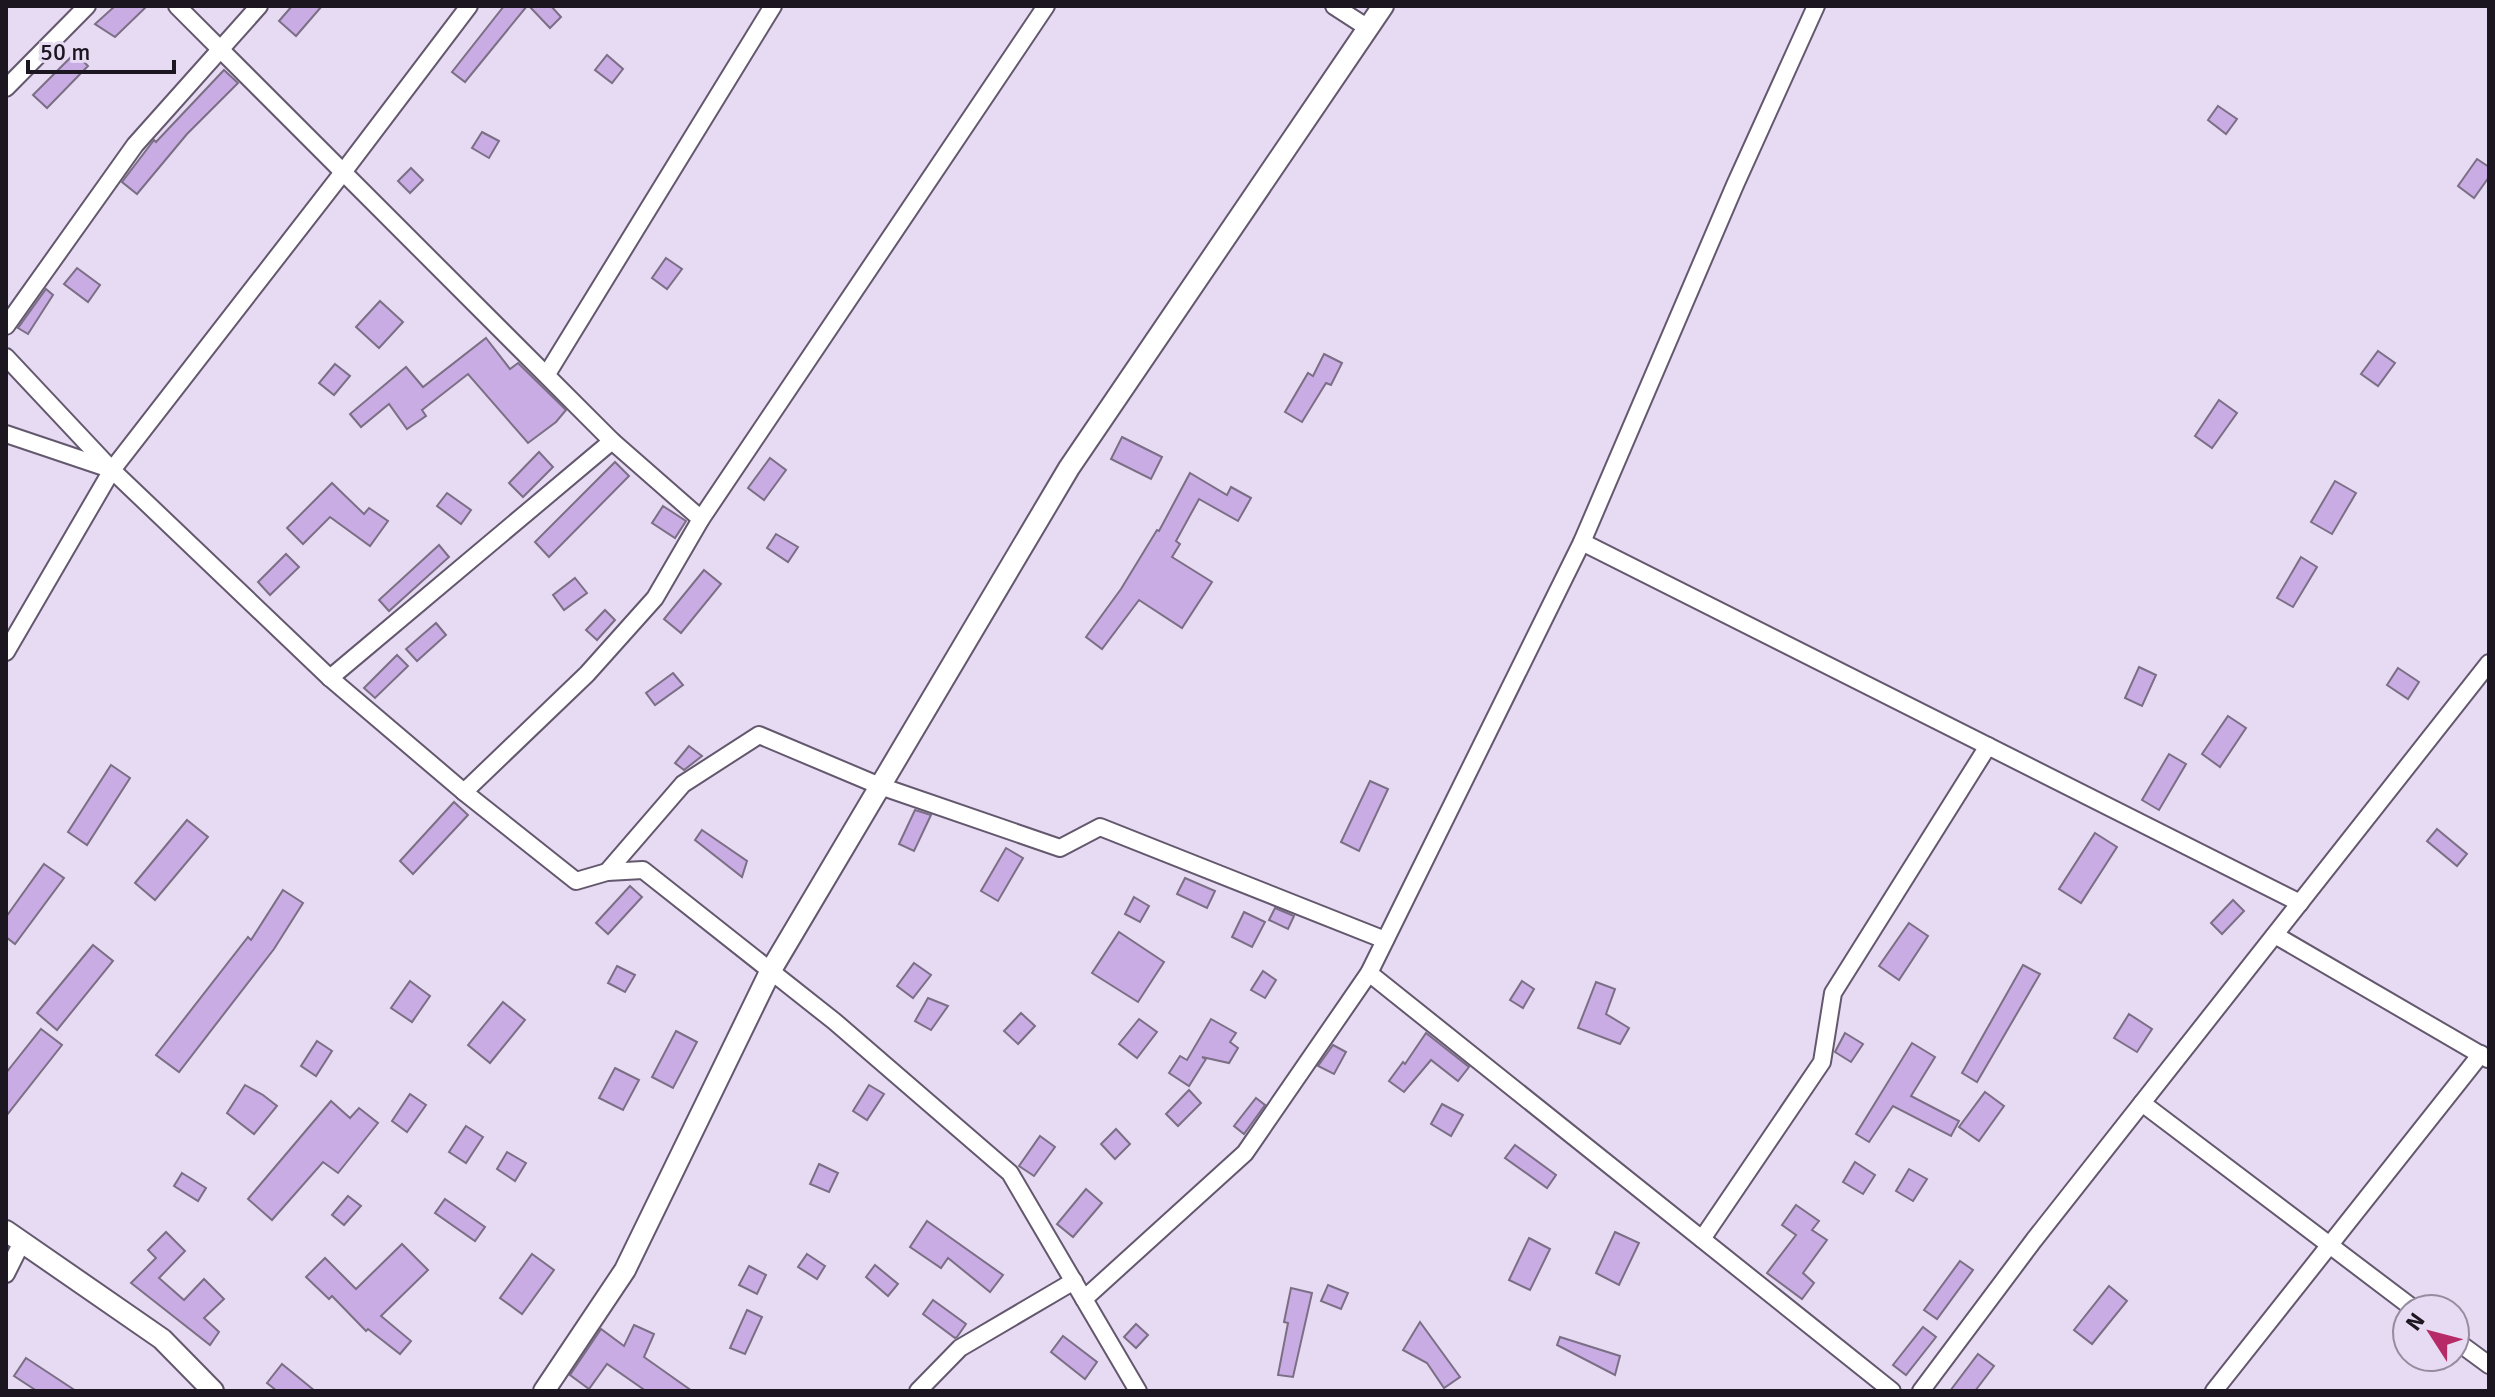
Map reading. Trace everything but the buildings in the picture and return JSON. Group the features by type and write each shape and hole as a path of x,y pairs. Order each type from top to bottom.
{"street":[{"path":"6,88 87,6"},
{"path":"177,6 612,441 701,519"},
{"path":"6,326 135,145 259,6"},
{"path":"6,652 112,470 469,6"},
{"path":"547,374 773,6"},
{"path":"464,792 587,674 655,598 701,519 1046,6"},
{"path":"1334,6 1368,28"},
{"path":"544,1391 625,1270 771,970 1069,468 1383,6"},
{"path":"1084,1299 1245,1153 1369,973 1582,542 1735,185 1816,6"},
{"path":"6,357 112,470 330,678 464,792 576,881 607,872 643,870 771,970 1010,1173 1138,1391"},
{"path":"6,434 112,470"},
{"path":"330,678 612,441"},
{"path":"1582,542 2300,903"},
{"path":"1921,1391 2034,1240 2489,663"},
{"path":"607,872 683,784 759,735 880,786 1060,848 1100,827 1385,940"},
{"path":"1702,1239 1822,1062 1833,993 1988,746"},
{"path":"2214,1391 2485,1057 2275,935"},
{"path":"1369,973 1892,1391"},
{"path":"2142,1103 2392,1293"},
{"path":"6,1274 14,1236 162,1339 213,1391"},
{"path":"918,1391 960,1348 1074,1281"},
{"path":"2471,1352 2489,1365"}]}
